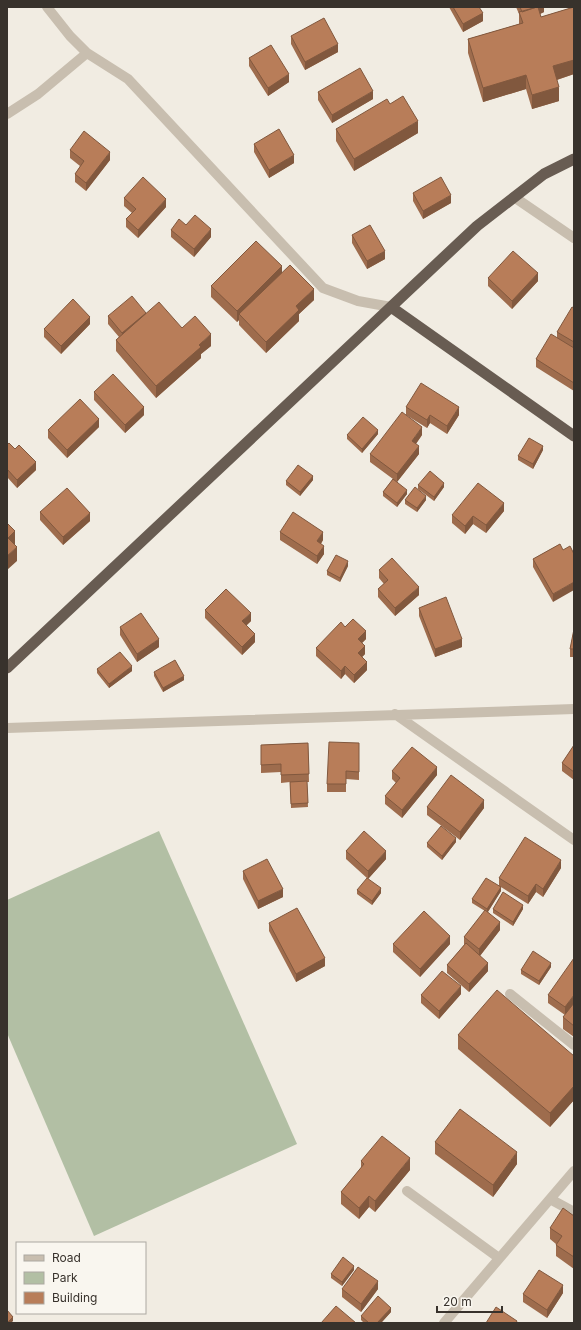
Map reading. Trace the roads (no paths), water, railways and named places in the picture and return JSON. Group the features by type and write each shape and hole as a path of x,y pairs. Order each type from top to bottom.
{"highway":[{"path":"7,668 477,226 544,174 574,159"},
{"path":"391,307 574,436"}],"street":[{"path":"47,7 70,36 87,53 128,79 323,288 358,301 391,307"},
{"path":"7,114 38,94 87,53"},
{"path":"514,197 574,238"},
{"path":"7,728 574,709"},
{"path":"395,714 574,840"},
{"path":"510,994 574,1045"},
{"path":"444,1323 574,1171"},
{"path":"407,1191 499,1258"},
{"path":"550,1199 574,1212"}]}
